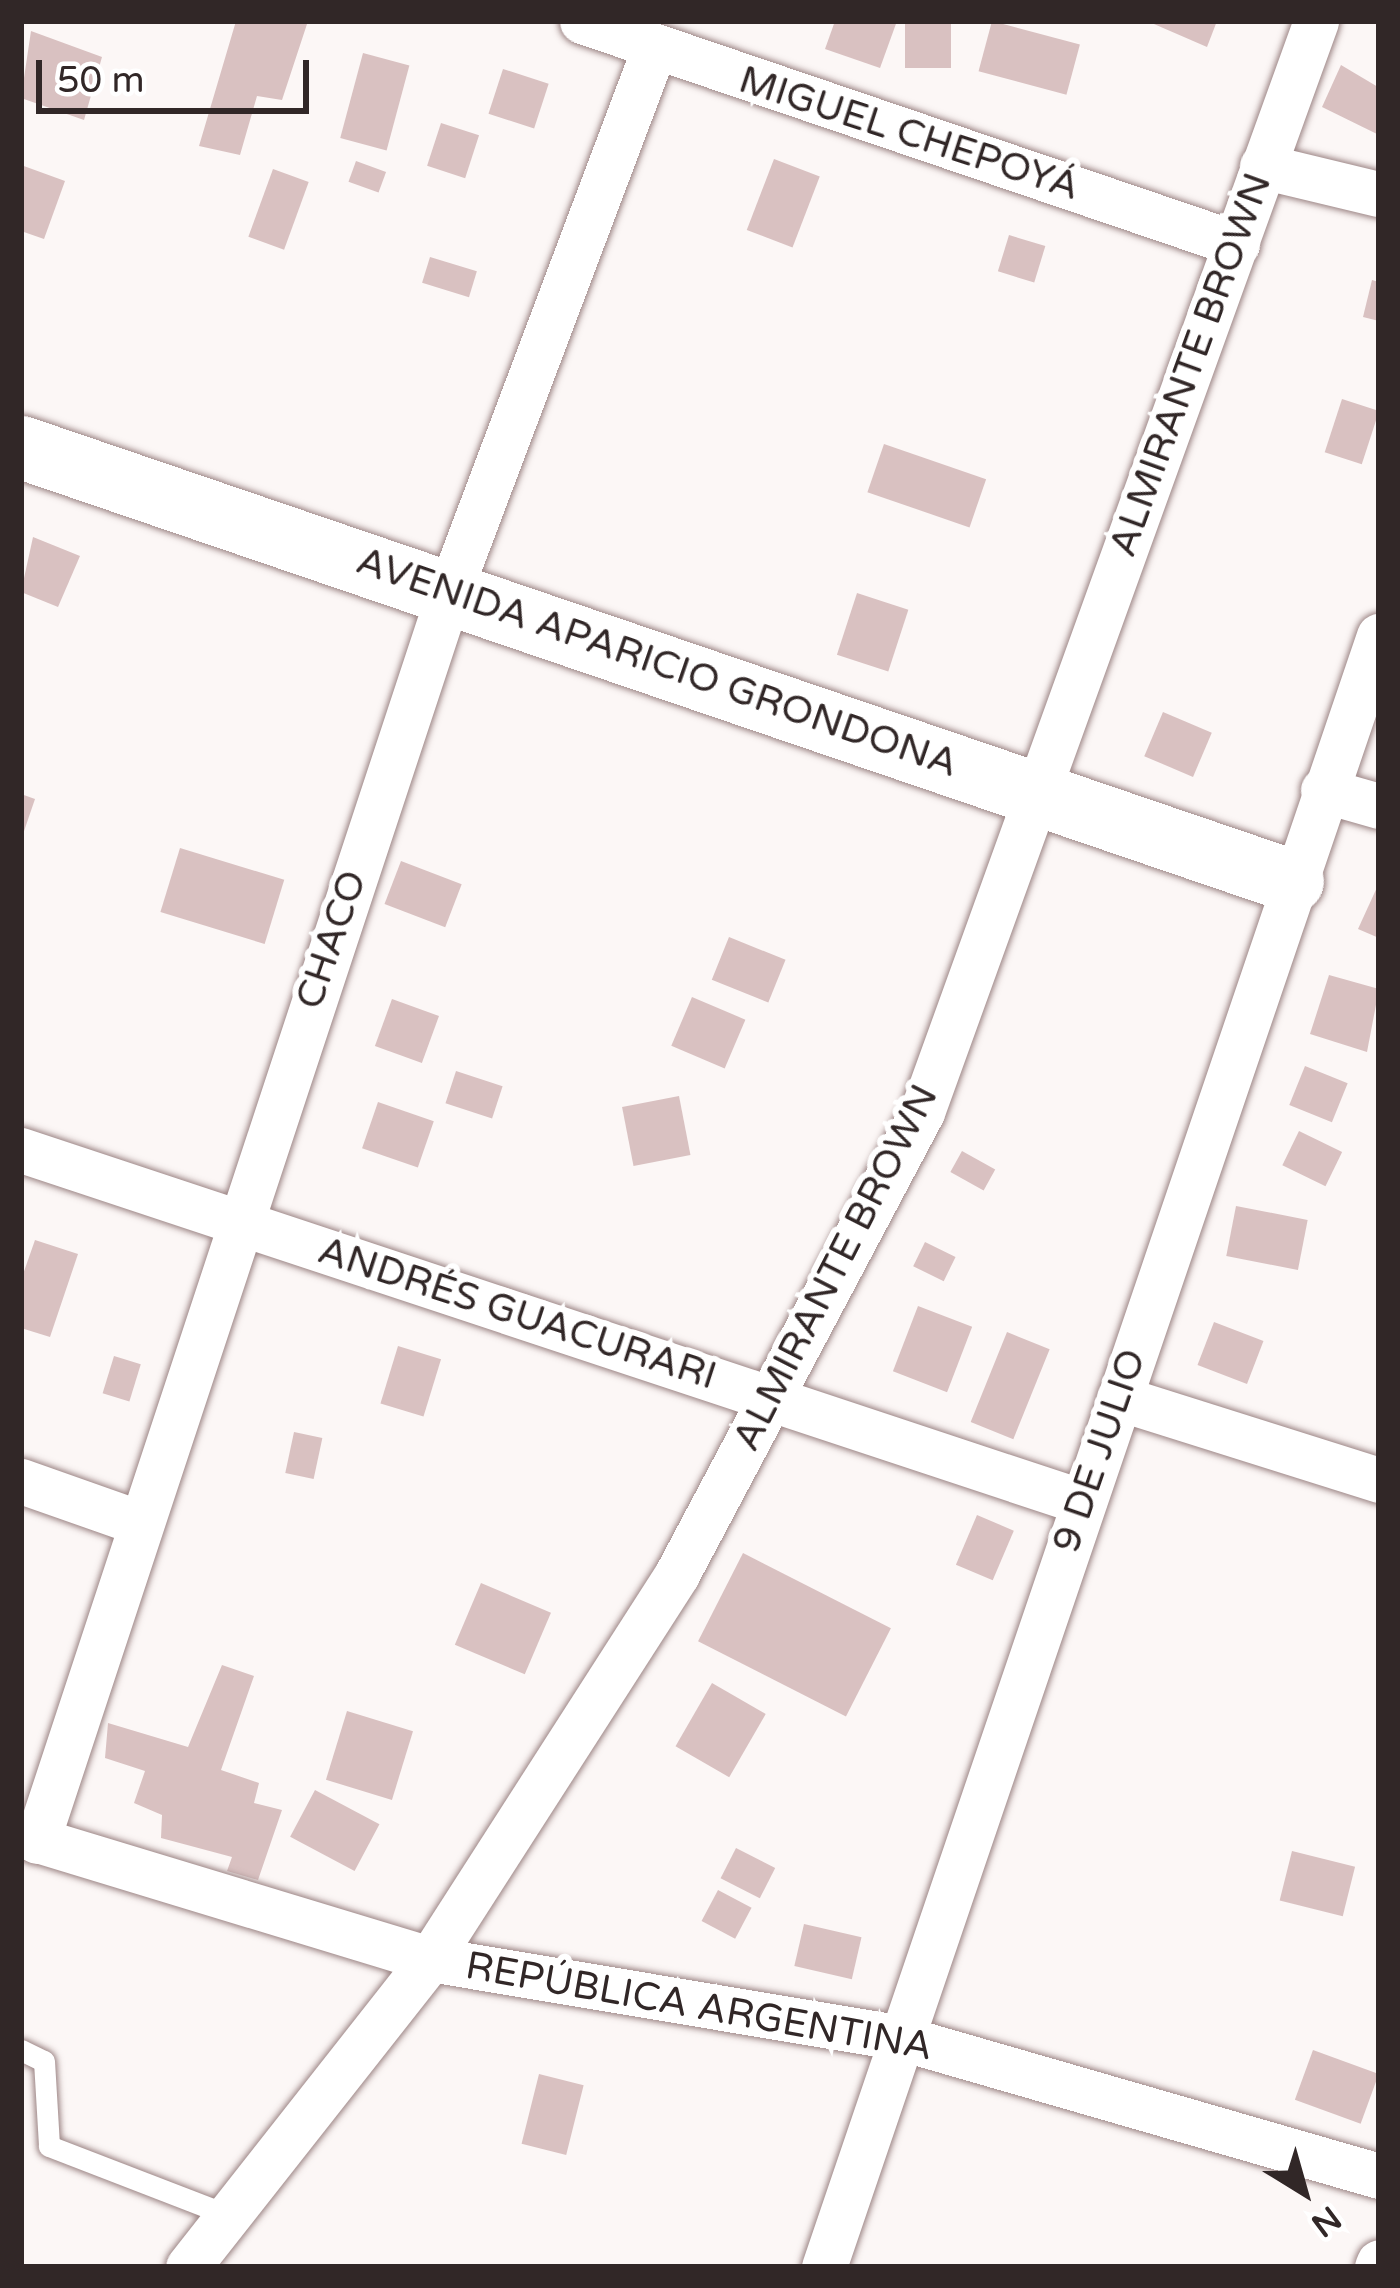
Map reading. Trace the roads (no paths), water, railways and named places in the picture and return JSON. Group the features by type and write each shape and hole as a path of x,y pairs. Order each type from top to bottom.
{"main road":[{"name":"AVENIDA APARICIO GRONDONA","path":"21,448 450,590 1292,881"}],"street":[{"name":"ALMIRANTE BROWN","path":"188,2267 430,1959 677,1574 922,1112 1316,21"},
{"name":"MIGUEL CHEPOYÁ","path":"589,22 654,49 1237,244"},
{"name":"CHACO","path":"29,1838 140,1523 450,590 654,49"},
{"path":"1262,166 1379,194"},
{"name":"9 DE JULIO","path":"824,2267 898,2037 1379,636"},
{"path":"1323,790 1379,806"},
{"name":"ANDRÉS GUACURARI","path":"21,1150 1082,1502"},
{"path":"1119,1397 1379,1480"},
{"path":"21,1481 140,1523"},
{"name":"REPÚBLICA ARGENTINA","path":"29,1838 430,1959 898,2037 1379,2176"}],"lane":[{"path":"21,2050 44,2061 49,2146 230,2216"}]}
